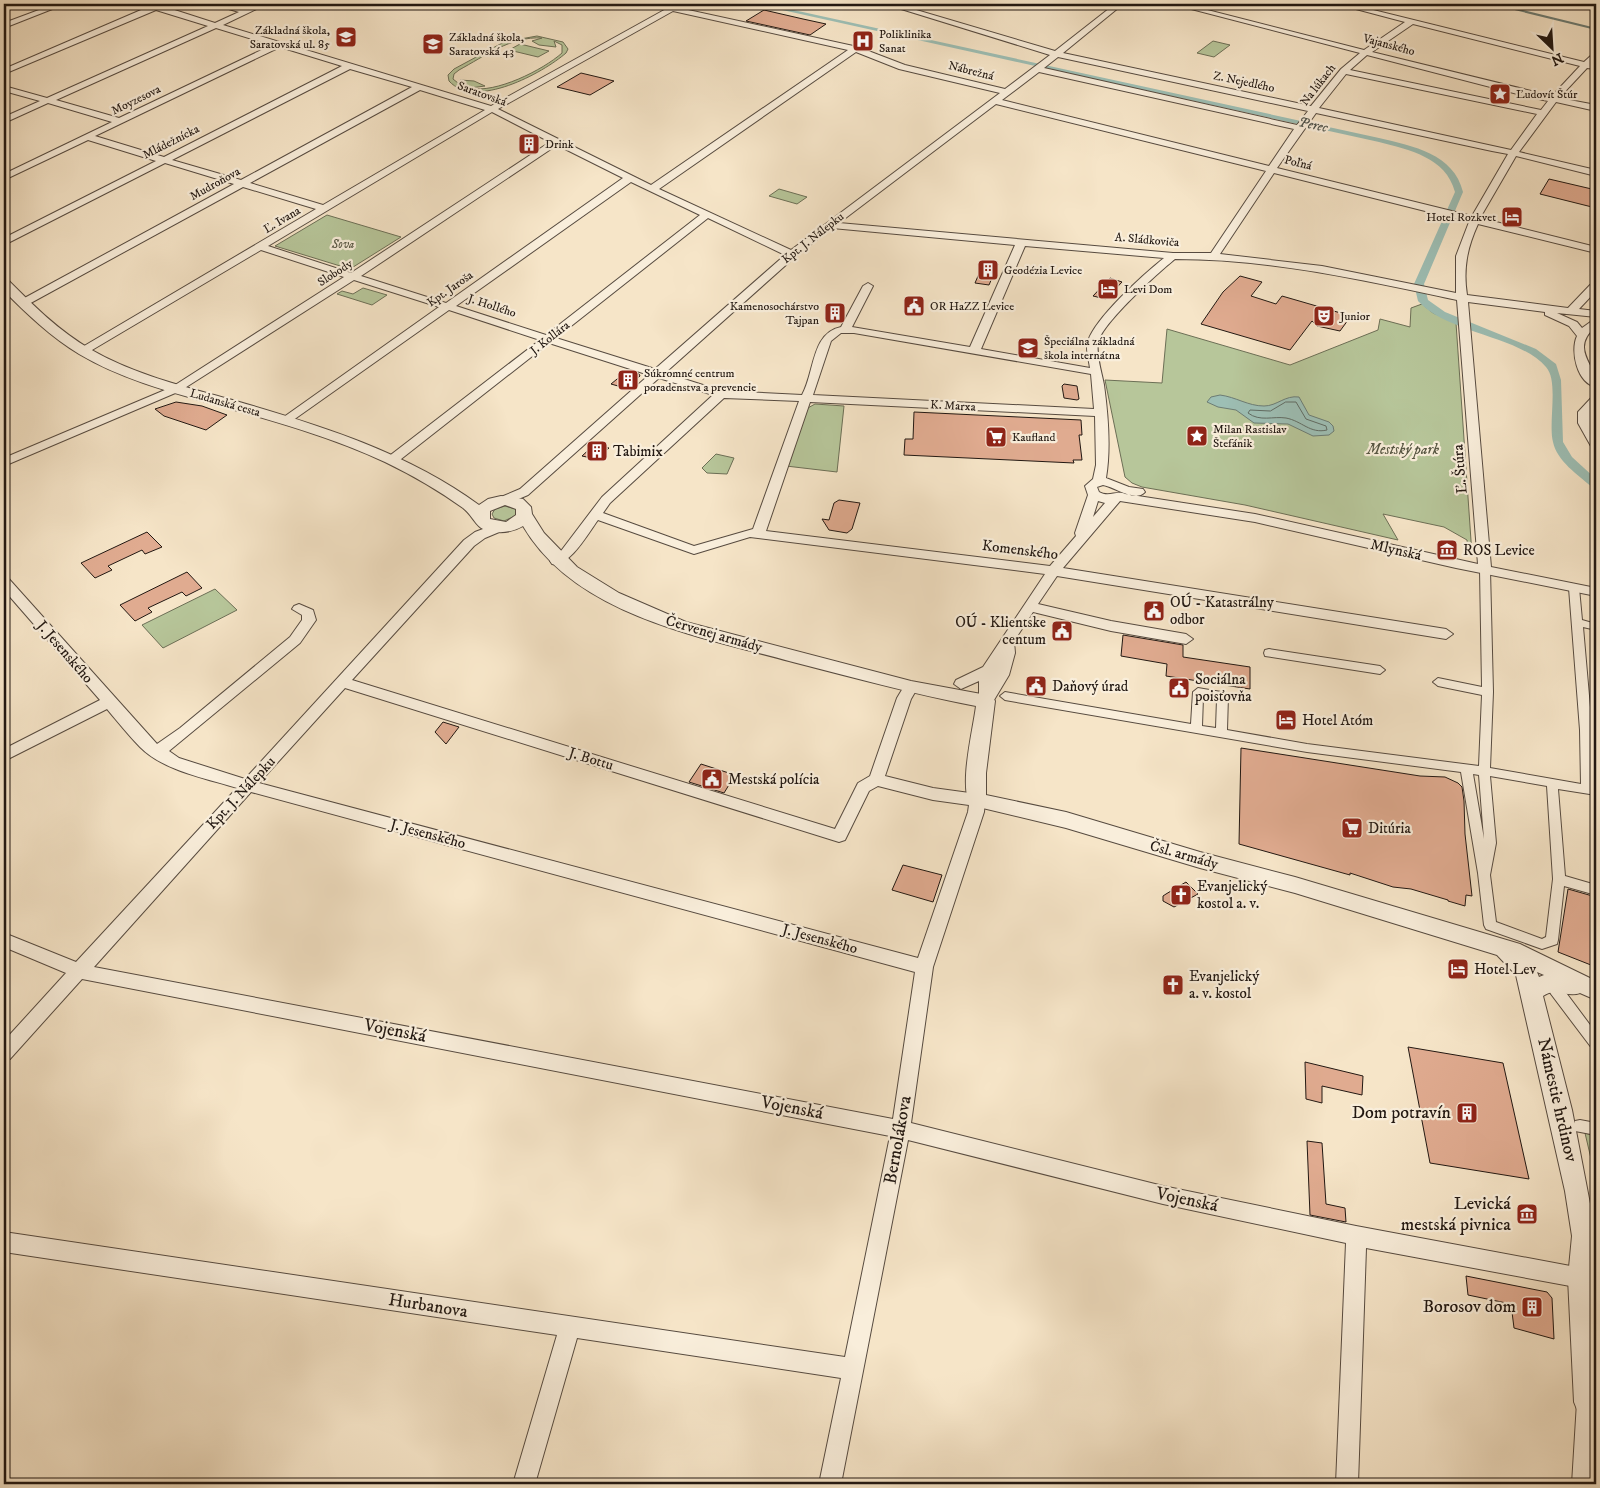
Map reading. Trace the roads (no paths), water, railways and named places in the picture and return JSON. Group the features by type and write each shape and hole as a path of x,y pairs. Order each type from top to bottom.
{"street":[{"path":"4,26 61,4"},
{"name":"Saratovská","path":"145,4 492,109 652,189 792,254"},
{"path":"216,4 231,5 245,12"},
{"path":"4,120 263,4"},
{"name":"Ľ. Ivana","path":"83,351 326,209 492,109 680,4"},
{"name":"Z. Nejedlého","path":"889,4 1056,54 1513,153 1596,173"},
{"name":"Kpt. J. Nálepku","path":"4,1053 469,543 504,515 657,373 792,254 1119,4"},
{"name":"Vajanského","path":"1176,4 1530,95 1596,108"},
{"path":"1341,4 1596,67"},
{"path":"4,72 156,7"},
{"name":"Nábrežná","path":"670,8 855,49 902,67 1005,92"},
{"name":"Na lúkach","path":"1216,257 1271,170 1302,125 1344,71 1366,52 1411,22"},
{"name":"Moyzesova","path":"4,177 280,44"},
{"path":"652,189 855,49"},
{"name":"Ľ. Štúra","path":"1559,879 1552,940 1542,944 1490,925 1484,875 1490,843 1484,771 1488,692 1485,570 1462,297 1459,285 1462,250 1475,220 1513,153 1554,99 1596,54"},
{"name":"Mládežnícka","path":"4,242 349,66"},
{"path":"1039,67 1302,125"},
{"path":"1344,71 1543,113"},
{"name":"Mudroňova","path":"23,303 419,87"},
{"path":"4,88 120,121"},
{"name":"Poľná","path":"994,101 1593,249"},
{"path":"88,137 326,209"},
{"name":"Slobody","path":"4,462 176,389 353,277 556,142"},
{"name":"Kpt. Jaroša","path":"285,421 630,178"},
{"name":"J. Kollára","path":"392,460 706,215"},
{"name":"A. Sládkoviča","path":"828,225 1173,256 1216,257 1285,264 1462,297 1527,305"},
{"path":"974,351 1022,241"},
{"name":"J. Hollého","path":"261,247 657,373"},
{"path":"1078,540 1092,507 1094,495 1091,486 1099,481 1102,465 1100,400 1092,342 1098,330 1149,275 1173,256"},
{"name":"Ludanská cesta","path":"4,284 54,331 83,351 130,373 176,389 333,436 392,460 461,499 504,515"},
{"path":"844,328 868,286"},
{"path":"1572,310 1594,288"},
{"path":"1527,305 1596,314"},
{"path":"1527,305 1560,317 1578,328 1582,335"},
{"path":"1596,321 1582,335 1578,346 1578,358 1585,373 1596,384"},
{"path":"758,534 806,398 812,388 828,337 835,331 844,328 1096,372"},
{"name":"K. Marxa","path":"657,373 720,394 1099,413"},
{"path":"557,560 566,554 608,498 720,394"},
{"path":"1596,399 1584,412 1584,423 1596,445"},
{"path":"916,688 904,698 876,780 933,794 978,800 976,773 986,701 985,687 988,671 1009,643 1030,606 1054,570 1078,540 1106,511 1118,492 1111,466 1108,426 1099,413"},
{"path":"1099,481 1118,492"},
{"path":"1094,495 1108,500 1118,492"},
{"name":"Mlynská","path":"1118,492 1222,508 1255,518 1485,570 1596,592"},
{"name":"Komenského","path":"595,514 694,550 749,533 758,534 1054,570 1446,634"},
{"name":"Červenej armády","path":"504,515 557,560 622,601 681,626 916,688 986,701"},
{"name":"J. Jesenského","path":"4,582 108,702 156,752 174,762 248,786 924,967"},
{"path":"1006,696 1388,760 1484,771 1592,790 1591,731 1574,588"},
{"path":"1030,606 1111,626 1186,639"},
{"path":"156,752 185,732 295,640 309,620 308,613 298,609"},
{"path":"1578,622 1596,627"},
{"path":"986,701 1006,668 1009,643"},
{"path":"1269,653 1380,670"},
{"path":"961,684 988,671"},
{"name":"J. Bottu","path":"342,682 839,836 863,787 876,780"},
{"path":"1438,682 1488,692"},
{"path":"961,684 976,689 986,701"},
{"name":"Červenej armády","path":"916,688 961,684"},
{"path":"1196,729 1198,692 1223,696 1221,733"},
{"path":"4,756 108,702"},
{"path":"1466,769 1484,875"},
{"path":"1552,782 1559,879 1596,890"},
{"name":"Čsl. armády","path":"978,800 1066,820 1200,860 1295,885 1504,950 1520,953 1596,992"},
{"name":"Bernolákova","path":"830,1484 901,1129 924,967 976,812 978,800"},
{"name":"Vojenská","path":"4,940 79,970 901,1129 1163,1195 1356,1236 1581,1278"},
{"name":"Čsl. armády","path":"1504,950 1526,970 1532,992"},
{"path":"1532,992 1539,985 1550,981 1564,982 1596,992"},
{"path":"1556,990 1596,1043"},
{"name":"Námestie hrdinov","path":"1532,992 1560,1110 1577,1191 1584,1236 1581,1278 1592,1404"},
{"path":"1580,1126 1596,1129"},
{"path":"1347,1484 1356,1236"},
{"name":"Hurbanova","path":"4,1242 853,1369"},
{"path":"524,1484 570,1328"},
{"path":"1583,1484 1592,1404"}],"water":[{"path":"1220,395 1253,405 1264,406 1269,406 1289,398 1299,397 1309,415 1329,422 1333,426 1334,431 1329,435 1313,436 1288,424 1254,423 1236,410 1218,407 1207,402 1211,397"}],"waterway":[{"name":"Perec","path":"758,4 1379,140 1416,150 1440,162 1456,180 1459,192 1419,284 1423,301 1442,314 1532,351 1552,366 1556,380 1558,442 1567,459 1596,485"},
{"path":"1494,4 1596,29"}],"place":[{"name":"Základná škola, Saratovská ul. 85","path":"346,37"},
{"name":"Poliklinika Sanat","path":"863,41"},
{"name":"Základná škola, Saratovská 43","path":"433,44"},
{"name":"Ľudovít Štúr","path":"1500,94"},
{"name":"Drink","path":"529,144"},
{"name":"Hotel Rozkvet","path":"1512,217"},
{"name":"Geodézia Levice","path":"988,270"},
{"name":"Levi Dom","path":"1108,289"},
{"name":"OR HaZZ Levice","path":"914,306"},
{"name":"Kamenosochárstvo Tajpan","path":"835,313"},
{"name":"Junior","path":"1324,316"},
{"name":"Špeciálna základná škola internátna","path":"1028,348"},
{"name":"Súkromné centrum poradenstva a prevencie","path":"628,380"},
{"name":"Milan Rastislav Štefánik","path":"1197,436"},
{"name":"Kaufland","path":"996,437"},
{"name":"Tabimix","path":"597,451"},
{"name":"ROS Levice","path":"1447,550"},
{"name":"OÚ - Katastrálny odbor","path":"1154,611"},
{"name":"OÚ - Klientske centum","path":"1062,631"},
{"name":"Daňový úrad","path":"1036,686"},
{"name":"Sociálna poisťovňa","path":"1179,688"},
{"name":"Hotel Atóm","path":"1286,720"},
{"name":"Mestská polícia","path":"712,779"},
{"name":"Ditúria","path":"1352,828"},
{"name":"Evanjelický kostol a. v.","path":"1181,895"},
{"name":"Hotel Lev","path":"1458,969"},
{"name":"Evanjelický a. v. kostol","path":"1173,985"},
{"name":"Dom potravín","path":"1467,1113"},
{"name":"Levická mestská pivnica","path":"1527,1214"},
{"name":"Borosov dom","path":"1532,1307"}],"park label":[{"name":"Sova","path":"343,244"},
{"name":"Mestský park","path":"1403,449"}]}
